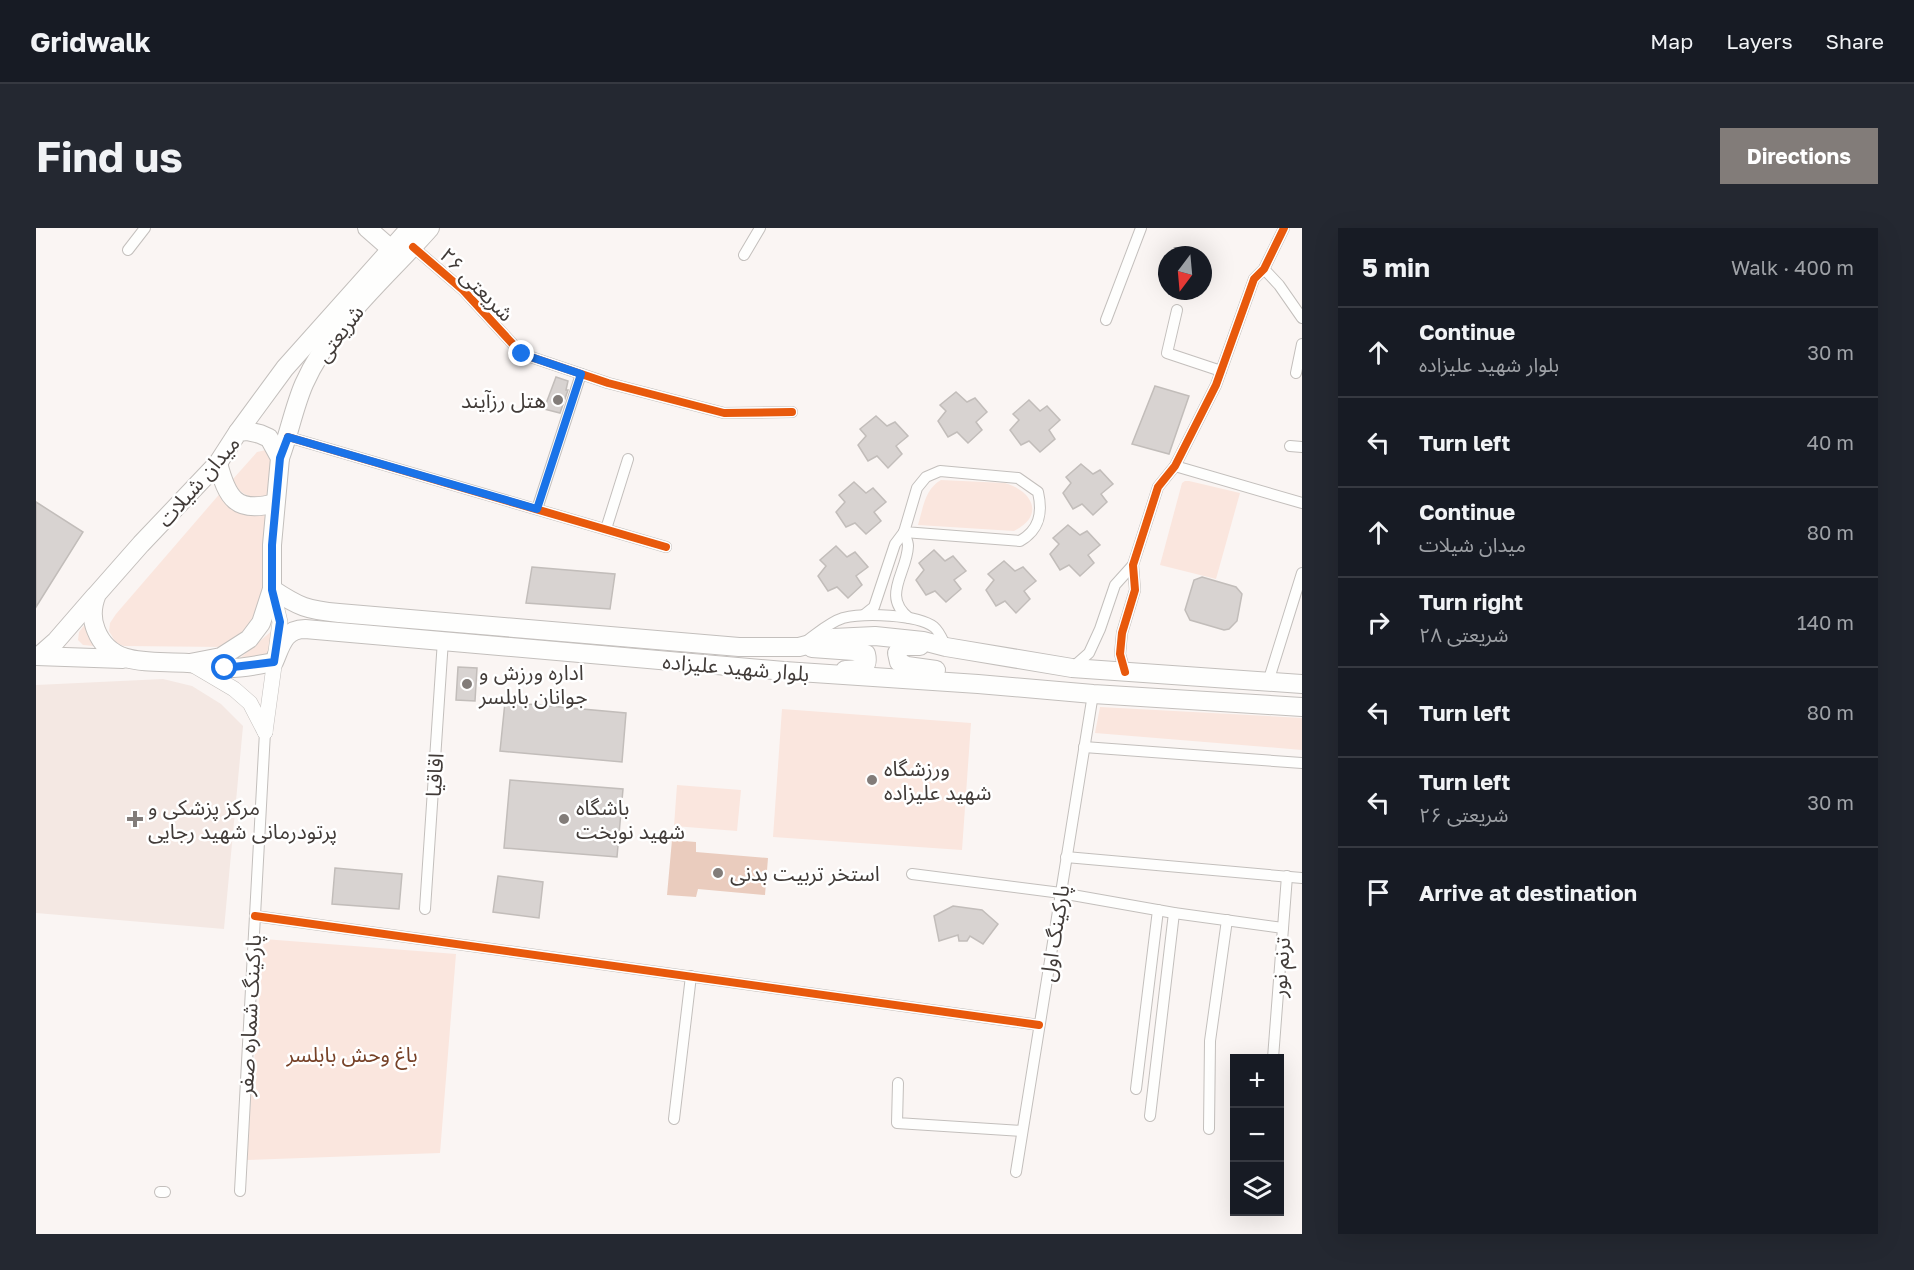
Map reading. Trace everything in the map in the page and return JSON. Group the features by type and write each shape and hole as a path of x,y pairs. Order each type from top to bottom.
{"main road":[{"path":"368,228 401,238"},
{"name":"شریعتی","path":"238,432 285,368 401,238 430,228"},
{"name":"شریعتی","path":"280,458 304,385 324,349 401,238"},
{"name":"میدان شیلات","path":"97,594 218,463 238,432 247,431 269,438 280,458"},
{"path":"265,732 280,622 272,590 272,545 280,458"},
{"path":"218,463 225,487 242,505 254,507 275,503"},
{"path":"190,663 221,657 249,639 261,623 272,590"},
{"name":"بلوار شهید علیزاده","path":"272,590 295,604 311,610 739,648 799,647 833,638 875,636 923,641 946,647 1072,668 1302,684"},
{"path":"38,656 56,641 97,594"},
{"path":"97,594 93,604 93,620 98,636 109,651 127,659"},
{"name":"بلوار شهید علیزاده","path":"274,662 284,639 296,629 783,671 1302,707"},
{"path":"946,647 905,645 898,650 897,657 899,662 907,666 941,672 978,684"},
{"path":"783,671 858,670 864,668 867,661 866,654 862,652 799,647"},
{"path":"38,656 190,663 225,668 274,662"},
{"path":"190,663 234,689 250,703 265,732"}],"street":[{"path":"128,250 145,228"},
{"path":"744,255 760,228"},
{"path":"1106,320 1142,228"},
{"path":"1125,672 1120,654 1122,633 1135,590 1133,565 1158,487 1175,466 1216,385 1254,279 1264,269 1284,228"},
{"name":"شریعتی ۲۶","path":"401,238 463,290 522,354 581,374 724,413 792,412"},
{"path":"1264,269 1279,285 1302,318"},
{"path":"1177,310 1167,353 1221,371"},
{"path":"1296,373 1302,344"},
{"path":"537,509 581,374"},
{"path":"288,437 666,547"},
{"path":"1290,446 1302,447"},
{"path":"606,529 628,459"},
{"path":"1175,466 1302,502"},
{"path":"864,615 874,607 895,544 904,532 917,488 926,477 940,471 1018,478 1038,492 1041,505 1039,522 1031,534 1020,541 904,532"},
{"path":"904,532 908,544 895,595 898,610 909,618"},
{"path":"1072,668 1089,653 1115,585 1133,565"},
{"path":"1268,682 1302,573"},
{"path":"799,647 830,623 843,618 864,615 909,618 925,622 936,629 946,647"},
{"name":"اقاقیا","path":"425,909 443,640"},
{"name":"پارکینگ اول","path":"1016,1172 1092,694"},
{"name":"پارکینگ شماره صفر","path":"240,1191 265,732"},
{"path":"1084,747 1302,764"},
{"path":"1066,857 1302,878"},
{"path":"912,874 1060,893 1174,913 1283,928"},
{"name":"ترنم نور","path":"1273,1054 1287,876"},
{"path":"1136,1089 1158,910"},
{"path":"1150,1116 1174,913"},
{"path":"255,916 1039,1025"},
{"path":"1209,1129 1210,1041 1227,920"},
{"path":"674,1119 691,976"},
{"path":"898,1083 897,1123 1022,1131"}],"shaded area":[{"name":"مرکز پزشکی و پرتودرمانی شهید رجایی","path":"163,679 192,686 221,704 243,726 224,929 36,913 36,685"},
{"name":"استخر تربیت بدنی","path":"672,840 696,842 696,852 768,858 765,895 698,889 696,897 667,895"}],"green space":[{"path":"266,450 272,456 271,487 267,495 258,499 239,490 233,479 257,452"},
{"path":"941,480 1005,483 1015,487 1023,492 1032,504 1030,518 1014,531 918,525 931,488"},
{"path":"1185,481 1240,493 1216,579 1160,565 1182,483"},
{"path":"223,490 271,511 265,593 257,621 225,647 124,646 116,643 109,631 110,623 116,614"},
{"path":"86,623 94,646 83,645 78,640 79,632"},
{"path":"273,630 270,655 265,659 240,658"},
{"path":"1100,707 1302,718 1302,750 1095,733"},
{"name":"ورزشگاه شهید علیزاده","path":"782,709 971,723 962,850 773,837"},
{"path":"677,785 741,790 737,831 674,826"},
{"name":"باغ وحش بابلسر","path":"264,939 456,954 440,1153 246,1160"}],"building":[{"name":"هتل رزآیند","path":"556,377 568,381 566,390 568,390 560,413 544,409"},
{"path":"1155,386 1189,396 1169,454 1132,444"},
{"path":"956,392 967,402 975,398 987,412 976,422 982,430 968,443 957,432 948,437 938,421 946,411 940,405"},
{"path":"1029,400 1040,411 1047,406 1060,420 1049,430 1055,439 1040,452 1029,441 1021,445 1010,430 1019,420 1013,414"},
{"path":"876,416 887,426 895,422 908,436 896,446 902,454 888,468 877,456 868,461 858,445 866,436 860,429"},
{"path":"1081,464 1093,474 1100,470 1113,484 1101,494 1107,502 1093,515 1082,504 1073,509 1063,493 1071,483 1066,477"},
{"path":"854,482 866,493 873,488 886,502 874,512 881,521 866,534 855,523 846,527 836,512 845,502 839,495"},
{"path":"36,502 83,532 36,607"},
{"path":"1068,525 1080,535 1087,531 1100,545 1088,555 1094,563 1080,576 1069,565 1060,570 1050,554 1059,544 1053,538"},
{"path":"836,546 847,557 855,552 868,567 856,576 862,585 848,598 837,587 828,591 818,576 826,566 820,560"},
{"path":"934,550 945,561 953,556 966,571 954,580 961,589 946,602 935,591 926,595 916,580 924,570 919,563"},
{"path":"1004,561 1015,571 1023,567 1036,581 1024,591 1030,599 1016,613 1005,601 996,606 986,590 994,580 988,574"},
{"path":"532,567 615,574 610,609 526,603"},
{"path":"1202,577 1236,587 1242,594 1237,621 1229,629 1224,630 1190,620 1185,610 1194,580"},
{"name":"اداره ورزش و جوانان بابلسر","path":"458,667 477,668 475,701 456,700"},
{"path":"505,702 626,713 622,762 500,751"},
{"name":"باشگاه شهید نوبخت","path":"510,780 623,789 617,857 504,848"},
{"path":"335,868 402,874 399,909 332,904"},
{"path":"498,876 543,882 539,918 493,912"},
{"path":"953,906 982,910 998,924 983,944 970,936 967,941 959,941 958,935 939,941 934,916"}],"cycle path":[{"path":"1125,672 1120,654 1122,633 1135,590 1133,565 1158,487 1175,466 1216,385 1254,279 1264,269 1284,228"},
{"path":"413,247 463,290 522,354 608,383 724,413 792,412"},
{"path":"288,437 666,547"},
{"path":"255,916 1039,1025"}],"place":[{"name":"هتل رزآیند","path":"558,400"},
{"name":"اداره ورزش و جوانان بابلسر","path":"467,684"},
{"name":"ورزشگاه شهید علیزاده","path":"872,780"},
{"name":"مرکز پزشکی و پرتودرمانی شهید رجایی","path":"135,819"},
{"name":"باشگاه شهید نوبخت","path":"564,819"},
{"name":"استخر تربیت بدنی","path":"718,873"}],"route":[{"path":"225,668 274,662 280,622 272,590 272,545 280,458 288,437 537,509 581,374 522,354"}]}
